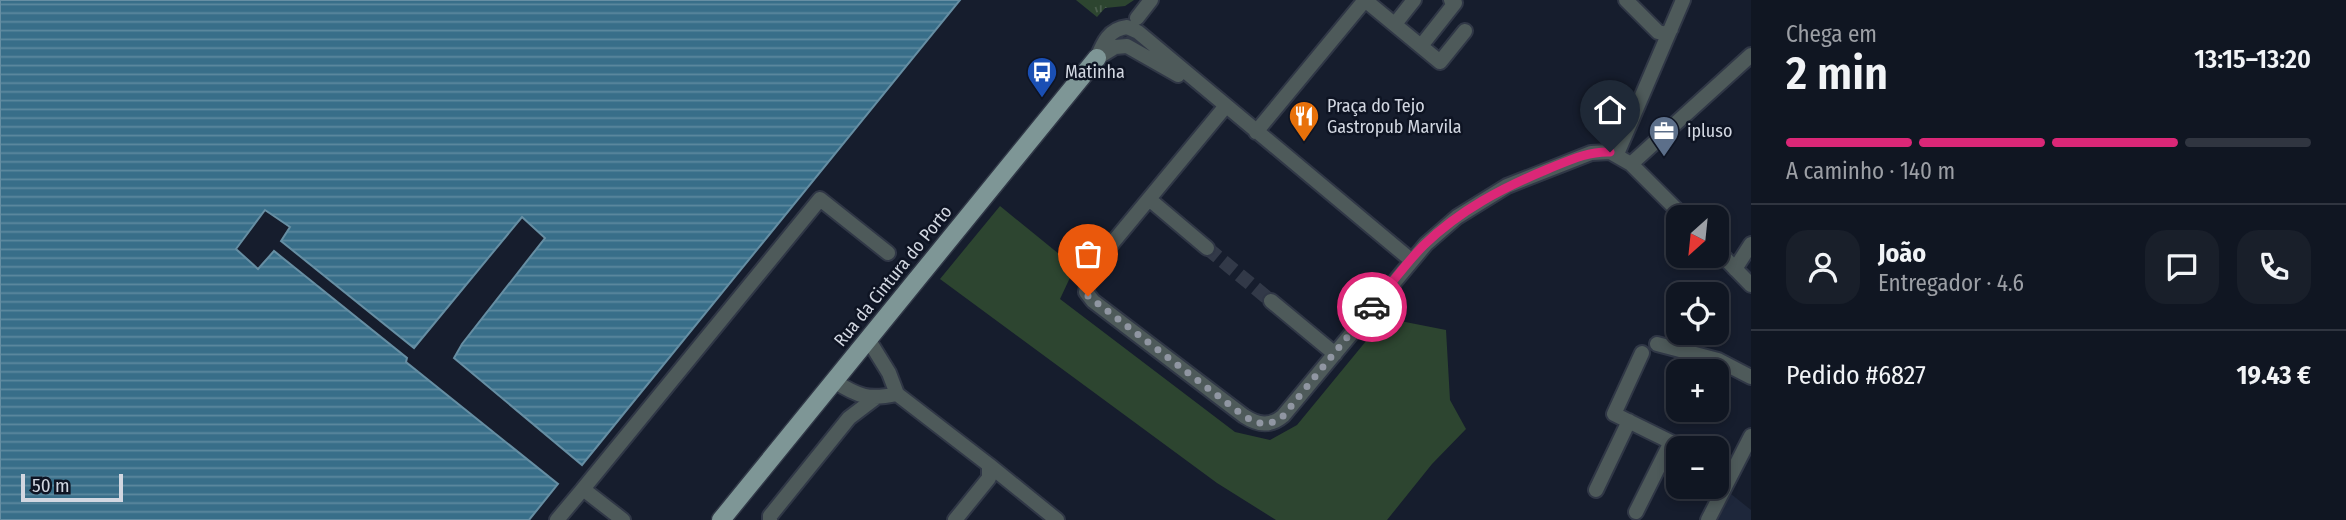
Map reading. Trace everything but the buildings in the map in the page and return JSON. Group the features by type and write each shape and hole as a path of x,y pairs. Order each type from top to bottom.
{"main road":[{"name":"Rua da Cintura do Porto","path":"720,520 1097,58"}],"street":[{"path":"1137,18 1151,0"},
{"path":"1256,132 1365,0 1440,62 1465,31"},
{"path":"1395,24 1414,0"},
{"path":"1421,46 1455,3 1451,0"},
{"path":"1626,0 1658,32 1666,34 1671,29"},
{"path":"1617,154 1683,0"},
{"path":"1097,58 1110,35 1118,29 1127,27 1143,35 1225,107 1411,260"},
{"path":"1631,164 1751,55"},
{"path":"1225,107 1094,267 1086,292 1244,416 1257,423 1269,424 1283,416 1431,239 1457,217 1507,186 1591,153 1610,152 1631,164 1672,205"},
{"path":"557,520 820,199 888,253"},
{"path":"1149,199 1207,248"},
{"path":"1735,269 1751,244"},
{"path":"1729,263 1751,285"},
{"path":"1271,301 1335,354"},
{"path":"868,339 889,373 897,394 1057,520"},
{"path":"1657,344 1718,360 1751,377"},
{"path":"1642,353 1614,414 1666,440"},
{"path":"834,381 850,391 874,399"},
{"path":"770,520 770,516 849,418 874,399 897,394"},
{"path":"1595,490 1629,421"},
{"path":"1708,520 1751,436"},
{"path":"1636,512 1666,463"},
{"path":"956,520 989,478 989,465"},
{"path":"583,489 622,520"}],"shaded area":[{"path":"0,0 960,0 582,465 454,358 545,238 522,217 414,348 281,241 290,227 265,210 236,249 258,269 274,251 558,484 529,520 0,520"},
{"path":"1731,494 1751,510 1751,520 1718,520"}],"green space":[{"path":"1076,0 1134,0 1125,6 1105,8 1097,17"},
{"path":"1000,206 1075,267 1060,299 1235,432 1270,440 1297,425 1385,318 1446,330 1450,400 1466,429 1432,464 1387,520 1276,520 1217,483 940,279"}],"tunnel":[{"path":"1207,248 1271,301"}],"way so far":[{"path":"1088,296 1244,416 1263,424 1275,422 1283,416 1372,307"}],"place":[{"name":"Matinha","path":"1042,99"},
{"name":"Praça do Tejo Gastropub Marvila","path":"1304,143"},
{"name":"ipluso","path":"1664,158"}],"route":[{"path":"1372,307 1426,244 1469,209 1507,186 1571,160 1591,153 1610,152"}]}
